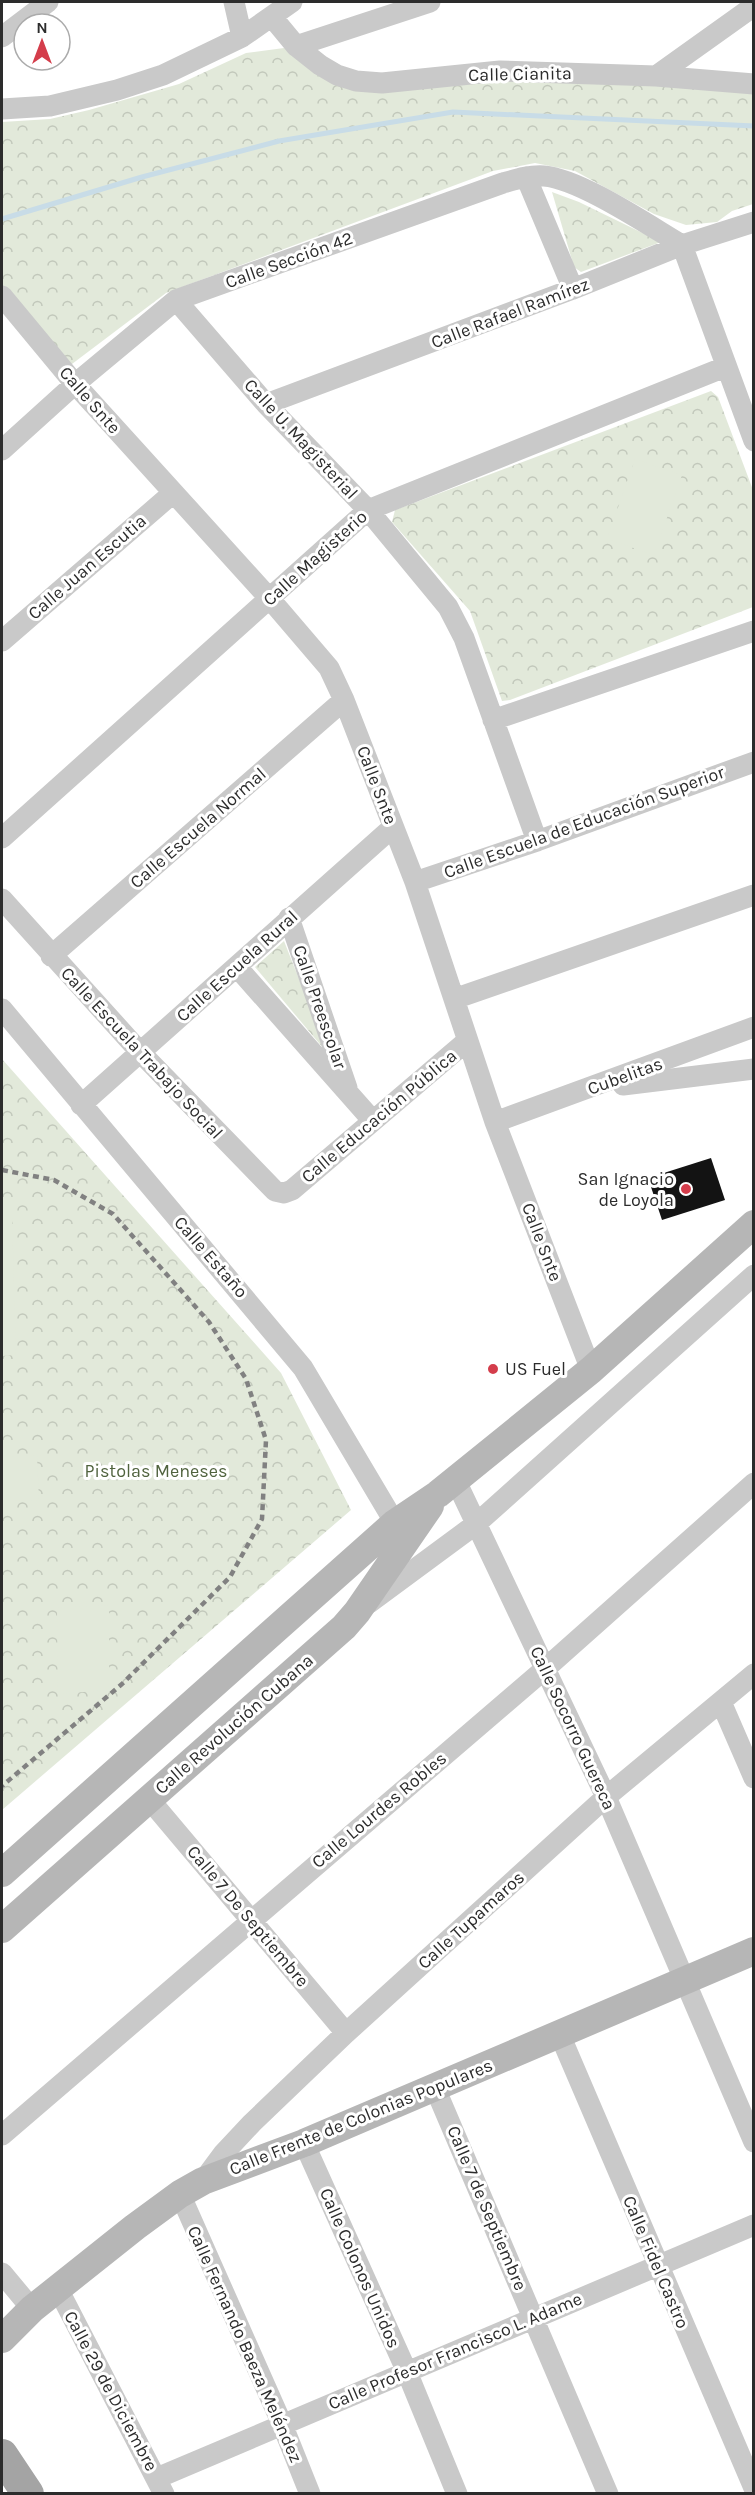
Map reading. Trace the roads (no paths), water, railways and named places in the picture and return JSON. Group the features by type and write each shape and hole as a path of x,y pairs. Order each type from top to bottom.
{"main road":[{"path":"2,2455 28,2493"}],"street":[{"path":"2,37 48,2"},
{"path":"234,2 242,37"},
{"path":"2,109 50,106 117,90 173,70 242,37 292,2"},
{"path":"296,46 430,2"},
{"path":"656,76 753,6"},
{"name":"Calle Cianita","path":"272,17 296,46 320,65 337,75 356,81 382,83 500,71 656,76 753,84"},
{"name":"Calle Sección 42","path":"2,450 75,384 176,300 503,183 526,177 546,176 575,184 682,245"},
{"path":"526,177 573,289"},
{"name":"Calle Rafael Ramírez","path":"266,404 573,289 682,245 753,222"},
{"path":"682,245 753,441"},
{"name":"Calle Snte","path":"2,296 75,384 270,598 329,669 344,700 415,882 495,1122 591,1370"},
{"name":"Calle U. Magisterial","path":"176,300 266,404 368,510 448,607 464,638 537,841"},
{"name":"Calle Magisterio","path":"2,838 368,510 725,367"},
{"name":"Calle Juan Escutia","path":"2,641 173,493"},
{"path":"493,720 753,631"},
{"name":"Calle Escuela Normal","path":"51,956 344,700"},
{"name":"Calle Escuela de Educación Superior","path":"415,882 537,841 753,762"},
{"name":"Calle Escuela Rural","path":"81,1105 393,827"},
{"path":"454,999 753,895"},
{"name":"Calle Escuela Trabajo Social","path":"2,899 51,956 270,1189 284,1193 292,1190"},
{"name":"Calle Preescolar","path":"289,918 350,1095"},
{"path":"237,967 373,1121"},
{"name":"Calle Estaño","path":"2,1010 303,1368 395,1523"},
{"name":"Cubelitas","path":"495,1122 753,1027"},
{"name":"Calle Educación Pública","path":"292,1190 467,1041"},
{"path":"587,1090 753,1069"},
{"name":"Calle Revolución Cubana","path":"2,1873 395,1523 446,1486 591,1370 753,1224"},
{"path":"357,1612 476,1524 753,1275"},
{"name":"Calle Lourdes Robles","path":"2,2135 250,1919 546,1668 753,1483"},
{"name":"Calle Revolución Cubana","path":"2,1929 344,1627 446,1486"},
{"name":"Calle Socorro Guereca","path":"446,1486 476,1524 546,1668 606,1797 753,2142"},
{"name":"Calle Tupamaros","path":"191,2188 252,2123 346,2033 606,1797 753,1674"},
{"path":"721,1702 753,1778"},
{"name":"Calle 7 De Septiembre","path":"149,1799 346,2033"},
{"name":"Calle Frente de Colonias Populares","path":"2,2339 58,2289 191,2188 435,2088 753,1951"},
{"name":"Calle Fidel Castro","path":"560,2035 753,2488"},
{"name":"Calle 7 de Septiembre","path":"435,2088 608,2493"},
{"name":"Calle Colonos Unidos","path":"304,2143 457,2493"},
{"name":"Calle Fernando Baeza Meléndez","path":"191,2188 310,2493"},
{"name":"Calle Profesor Francisco L. Adame","path":"160,2486 282,2424 753,2224"},
{"path":"2,2273 32,2310"},
{"name":"Calle 29 de Diciembre","path":"58,2289 160,2486"}],"waterway":[{"path":"2,219 142,177 279,141 453,112 754,126"}],"railway":[{"path":"2,1170 54,1180 113,1214 209,1322 246,1379 266,1440 262,1519 230,1577 122,1684 2,1786"}],"place":[{"name":"San Ignacio de Loyola","path":"686,1189"},
{"name":"US Fuel","path":"493,1369"}],"park label":[{"name":"Pistolas Meneses","path":"156,1471"}]}
